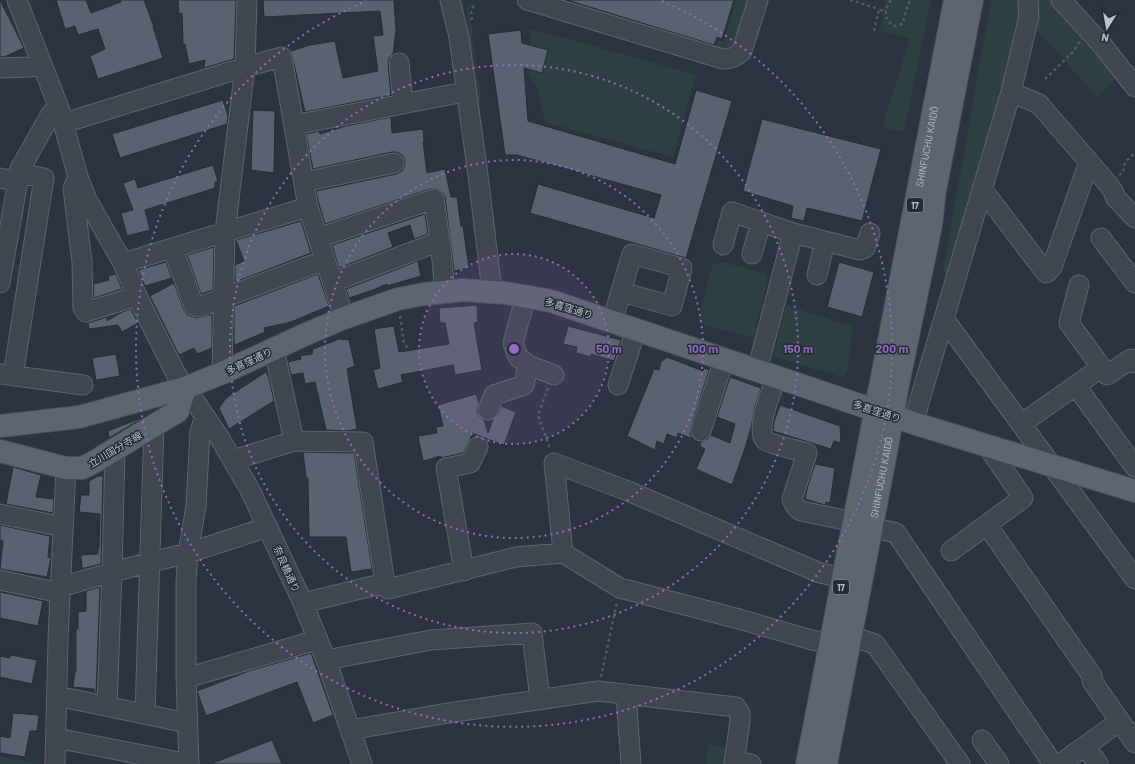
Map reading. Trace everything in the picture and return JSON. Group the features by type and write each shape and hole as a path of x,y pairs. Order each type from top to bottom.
{"main road":[{"name":"SHINFUCHU KAIDŌ","path":"826,764 851,636 863,525 884,414 955,0"},
{"name":"SHINFUCHU KAIDŌ","path":"884,414 882,405 886,398 915,250 922,223 935,190 972,0"},
{"name":"多喜窪通り","path":"0,426 79,417 185,388 344,318 398,299 445,291 492,291 526,296 551,302 724,359 913,424 1135,491"},
{"name":"立川国分寺線","path":"0,451 66,468 82,468 115,450 178,411 185,388"},
{"name":"SHINFUCHU KAIDŌ","path":"807,764 843,578 863,525"}],"street":[{"name":"奈良橋通り","path":"17,0 61,115 78,177 87,200 123,263 137,296 176,374 219,437 249,488 303,603 326,660 362,764"},
{"path":"222,373 225,232 245,67 247,0"},
{"path":"527,0 722,59 730,59 737,56 742,51 758,0"},
{"path":"913,424 1011,92 1029,16 1028,0"},
{"path":"1061,0 1108,52 1135,87"},
{"path":"453,3 478,175 492,291"},
{"path":"0,282 4,235 12,177 20,169 51,114 61,115 282,58 308,208 344,318"},
{"path":"399,63 403,103"},
{"path":"0,68 29,68 42,65"},
{"path":"1011,92 1039,104 1111,188 1116,198 1135,218"},
{"path":"294,125 454,94"},
{"path":"982,189 1046,273 1052,267 1089,162"},
{"path":"304,182 394,163"},
{"path":"12,177 44,178 7,375 83,385"},
{"path":"78,177 73,189 82,262 83,308 86,312 137,296"},
{"path":"318,238 434,199 445,291"},
{"path":"123,263 308,208"},
{"path":"723,245 732,212 792,233 860,250 865,248 870,233"},
{"path":"752,254 761,222"},
{"path":"792,233 767,374 767,404 762,430 763,437 768,442 807,453 792,499 794,504 797,509 801,511 896,533 1052,764"},
{"path":"1101,238 1135,283"},
{"path":"817,275 825,241"},
{"path":"332,282 440,242"},
{"path":"173,249 194,306 199,307 325,260"},
{"path":"1079,285 1069,323 1107,375 1131,359 1135,363"},
{"path":"612,322 622,292"},
{"path":"526,296 514,343 518,357 528,365 554,375"},
{"path":"944,319 1135,579"},
{"path":"618,385 636,330"},
{"path":"274,349 294,441"},
{"path":"701,431 724,359"},
{"path":"488,410 494,395 524,385 528,365"},
{"path":"1021,424 1102,367"},
{"path":"1076,386 1135,467"},
{"path":"56,738 189,764 186,678 186,582 188,554 196,506 200,431 205,417"},
{"path":"145,714 154,425"},
{"path":"233,460 294,441 363,442 384,583 388,589 516,558 563,553 620,588 830,644"},
{"path":"464,571 446,468 470,463 478,446"},
{"path":"951,551 1023,498 988,447"},
{"path":"107,706 115,450"},
{"path":"563,553 554,463 628,491 820,573 843,578"},
{"path":"55,764 66,468"},
{"path":"0,514 63,527"},
{"path":"987,525 1092,676 1092,681 1135,743"},
{"path":"0,580 61,590 112,572 188,554 268,527"},
{"path":"303,603 384,583"},
{"path":"326,660 431,640 532,633 540,700"},
{"path":"851,636 875,644 960,764"},
{"path":"186,678 317,640"},
{"path":"350,730 442,714 598,691 736,707 740,713 740,763"},
{"path":"626,694 631,764"},
{"path":"57,696 187,723"},
{"path":"1060,764 1120,721"},
{"path":"982,740 999,764"},
{"path":"1085,746 1098,764"}],"path":[{"path":"850,0 886,12"},
{"path":"891,0 888,4 886,19 889,24 894,26 902,24 905,18 905,11 911,0"},
{"path":"874,31 879,9"},
{"path":"1045,79 1073,52 1087,30"},
{"path":"1111,188 1123,173 1125,162 1135,153"},
{"path":"400,311 404,342 409,350"},
{"path":"554,375 538,415 554,463"},
{"path":"598,691 620,588"}],"shaded area":[{"path":"736,0 747,0 735,41 727,49 715,51 719,40 724,41"},
{"path":"886,0 931,0 904,132 882,127 910,39 880,30"},
{"path":"991,0 1020,0 1023,12 950,276 943,271"},
{"path":"1037,0 1050,0 1118,75 1097,97 1037,30 1040,11"},
{"path":"470,3 469,9 481,101 478,101 466,8"},
{"path":"530,30 551,34 696,75 673,157 545,122 536,84 529,76"},
{"path":"718,263 726,263 766,274 767,283 753,338 700,324 698,319 712,266"},
{"path":"786,305 853,327 847,371 842,377 774,356"},
{"path":"708,744 733,750 732,764 706,764"},
{"path":"0,756 39,764 0,764"}],"building":[{"path":"0,0 24,48 4,57 0,57"},
{"path":"56,0 86,0 91,13 121,2 120,0 144,0 163,58 98,79 90,56 105,49 98,29 78,35 75,26 65,29"},
{"path":"178,0 236,0 234,59 204,68 205,60 189,64 185,44 183,44 182,13 179,14"},
{"path":"263,0 394,0 396,31 393,54 389,58 388,64 391,95 305,112 291,51 310,45 335,41 343,78 378,71 373,36 383,35 380,11 264,17"},
{"path":"570,0 734,0 722,39 717,37 714,45"},
{"path":"521,30 522,43 548,50 542,73 524,68 528,121 675,164 696,90 732,101 686,258 530,213 538,184 654,218 661,195 517,155 505,155 488,34"},
{"path":"223,100 228,116 227,124 120,158 112,134"},
{"path":"253,110 275,111 274,173 251,170"},
{"path":"391,117 392,133 423,129 427,173 445,169 451,197 457,197 469,268 454,271 445,197 442,192 437,189 430,189 325,224 316,191 396,174 402,171 405,161 402,155 397,152 392,152 313,169 306,134 319,131 320,134 346,126"},
{"path":"762,119 881,149 862,221 807,208 804,221 791,218 793,206 743,191"},
{"path":"213,165 218,181 215,182 215,188 145,210 150,230 127,236 121,213 133,210 123,183 135,179 138,188"},
{"path":"425,214 428,234 414,239 410,225 388,233 393,247 339,268 332,245"},
{"path":"301,221 311,253 235,282 235,265 244,261 236,240"},
{"path":"214,247 213,290 201,294 187,255"},
{"path":"418,261 421,276 387,286 387,284 349,298 346,289"},
{"path":"166,262 172,278 145,286 138,270"},
{"path":"839,262 874,272 862,317 827,307"},
{"path":"116,274 122,289 94,298 93,284 109,280 108,276"},
{"path":"318,274 329,306 291,322 264,328 265,332 235,345 234,306"},
{"path":"174,283 187,315 197,318 212,314 212,348 197,354 194,348 179,355 150,296"},
{"path":"477,305 478,322 474,323 482,370 455,375 453,365 401,375 403,382 378,389 373,370 380,368 374,329 394,326 399,352 449,344 445,323 440,323 439,308"},
{"path":"131,309 138,323 122,332 118,325 89,329 88,323 107,317 107,321 122,312"},
{"path":"568,326 621,340 614,361 591,354 591,357 576,353 577,347 563,344"},
{"path":"339,339 349,340 355,366 347,369 357,429 347,431 326,430 315,382 305,384 303,373 291,375 288,362 301,359 300,356 312,354 313,349"},
{"path":"116,354 120,376 96,380 92,358"},
{"path":"667,357 703,371 704,368 709,370 691,428 690,434 693,439 678,433 677,438 667,434 664,444 657,441 655,450 627,436 654,369 659,370 661,362"},
{"path":"266,372 269,378 274,401 229,429 219,408 226,398"},
{"path":"730,377 761,388 755,407 751,428 732,485 696,469 705,449 700,446 701,442 708,439 711,435 730,443 735,424 717,417"},
{"path":"476,394 479,403 477,412 484,420 488,433 493,419 498,414 501,406 516,412 504,445 472,433 463,453 441,458 441,456 423,461 418,436 437,433 436,427 443,426 438,405"},
{"path":"780,405 840,426 841,443 834,441 831,449 773,431 774,422"},
{"path":"146,416 109,438 108,431"},
{"path":"303,452 354,453 372,569 351,572 346,537 309,537 308,478 306,478"},
{"path":"815,464 835,468 830,503 826,502 825,505 805,499"},
{"path":"13,467 41,475 36,497 54,499 53,513 6,504"},
{"path":"98,476 103,476 101,564 82,568 81,555 98,554 100,514 79,512 81,495 89,495 89,481"},
{"path":"0,525 50,536 48,557 51,558 47,577 0,569 3,541 0,540"},
{"path":"100,587 96,693 94,693 94,689 73,687 76,671 76,629 78,629 78,612 86,611 86,591"},
{"path":"0,592 43,601 38,626 0,618"},
{"path":"311,653 333,715 313,723 297,682 206,716 197,691 249,671"},
{"path":"11,655 37,660 32,684 0,677 0,656 10,658"},
{"path":"13,713 39,715 37,731 30,731 25,757 0,753 0,736 10,738"},
{"path":"272,740 282,764 213,764 213,763"}]}
